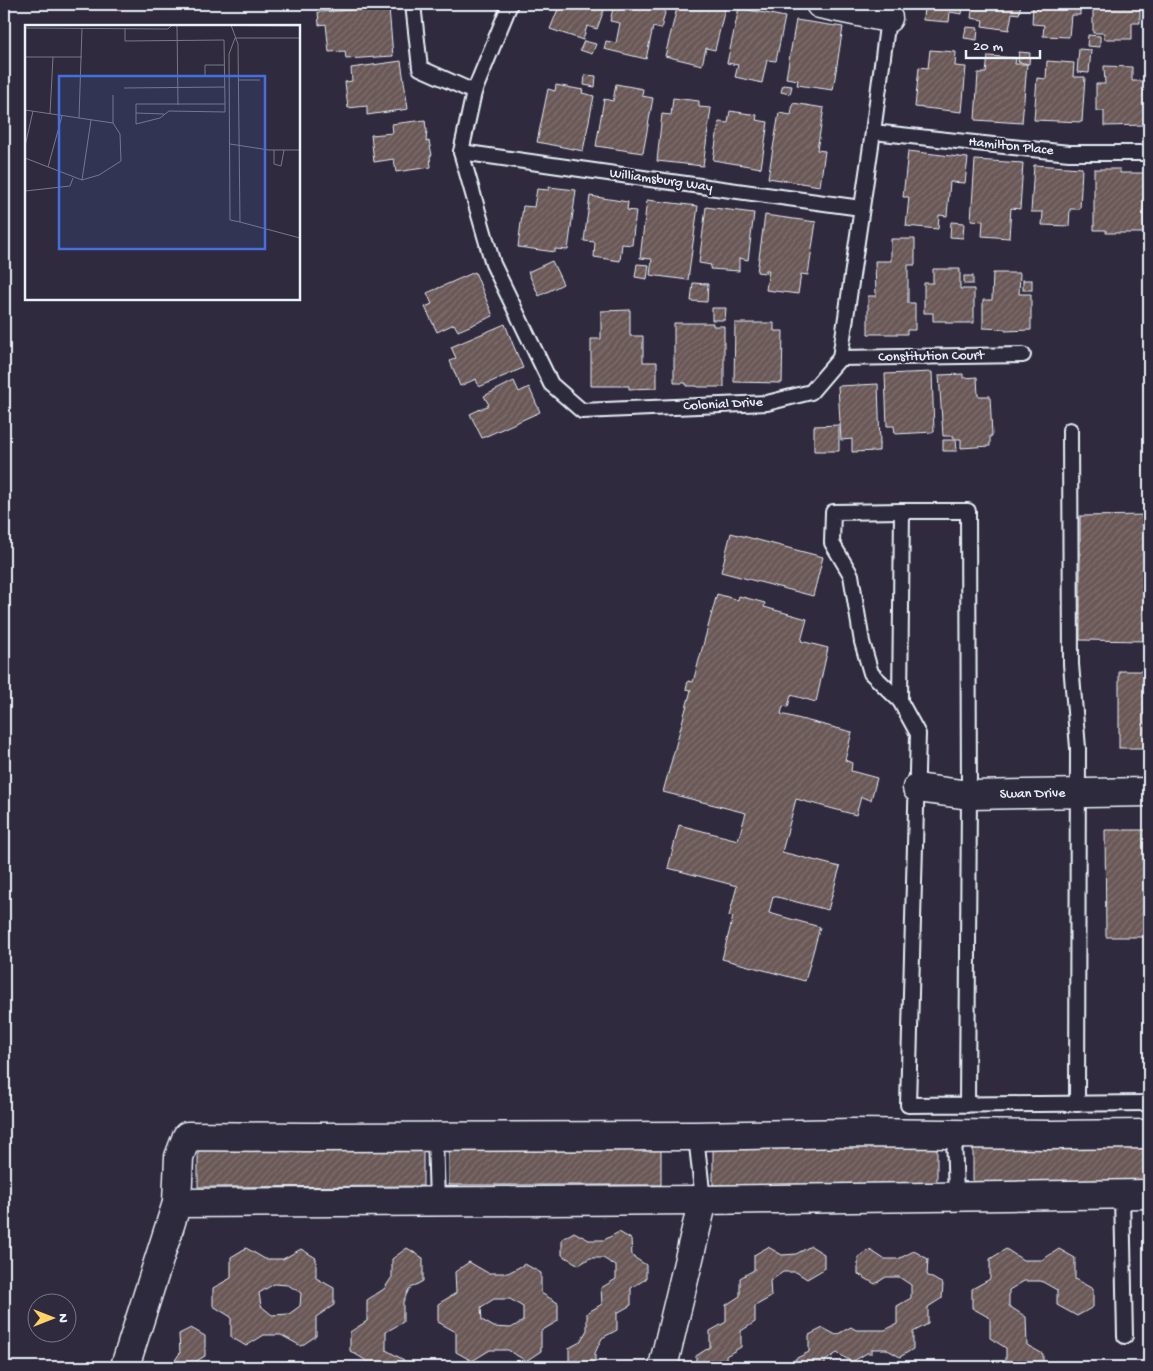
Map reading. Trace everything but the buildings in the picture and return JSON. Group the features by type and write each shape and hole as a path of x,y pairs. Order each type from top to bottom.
{"street":[{"path":"820,4 889,11"},
{"name":"Swan Drive","path":"917,788 969,796 1149,792"},
{"path":"126,1367 177,1203 179,1157 187,1136 696,1136 852,1133 1149,1134"},
{"path":"177,1203 703,1200 1149,1194"},
{"path":"663,1367 703,1200"}],"lane":[{"path":"413,4 420,68 474,92"},
{"path":"461,152 474,92 510,4"},
{"path":"840,358 889,11"},
{"name":"Hamilton Place","path":"873,132 1069,153 1149,153"},
{"name":"Williamsburg Way","path":"461,152 861,208"},
{"name":"Colonial Drive","path":"461,152 493,264 551,384 582,410 767,403 811,392 840,358"},
{"name":"Constitution Court","path":"840,358 1023,355"},
{"path":"1070,430 1071,664 1078,748 1077,1104"},
{"path":"900,701 902,511"},
{"path":"967,1105 968,511 833,512 832,543 851,575 862,642 871,673 900,701 918,734 908,1105 967,1105 1149,1103"},
{"path":"954,1134 956,1197"},
{"path":"696,1136 703,1200"},
{"path":"435,1137 437,1201"},
{"path":"1122,1194 1125,1336"}]}
